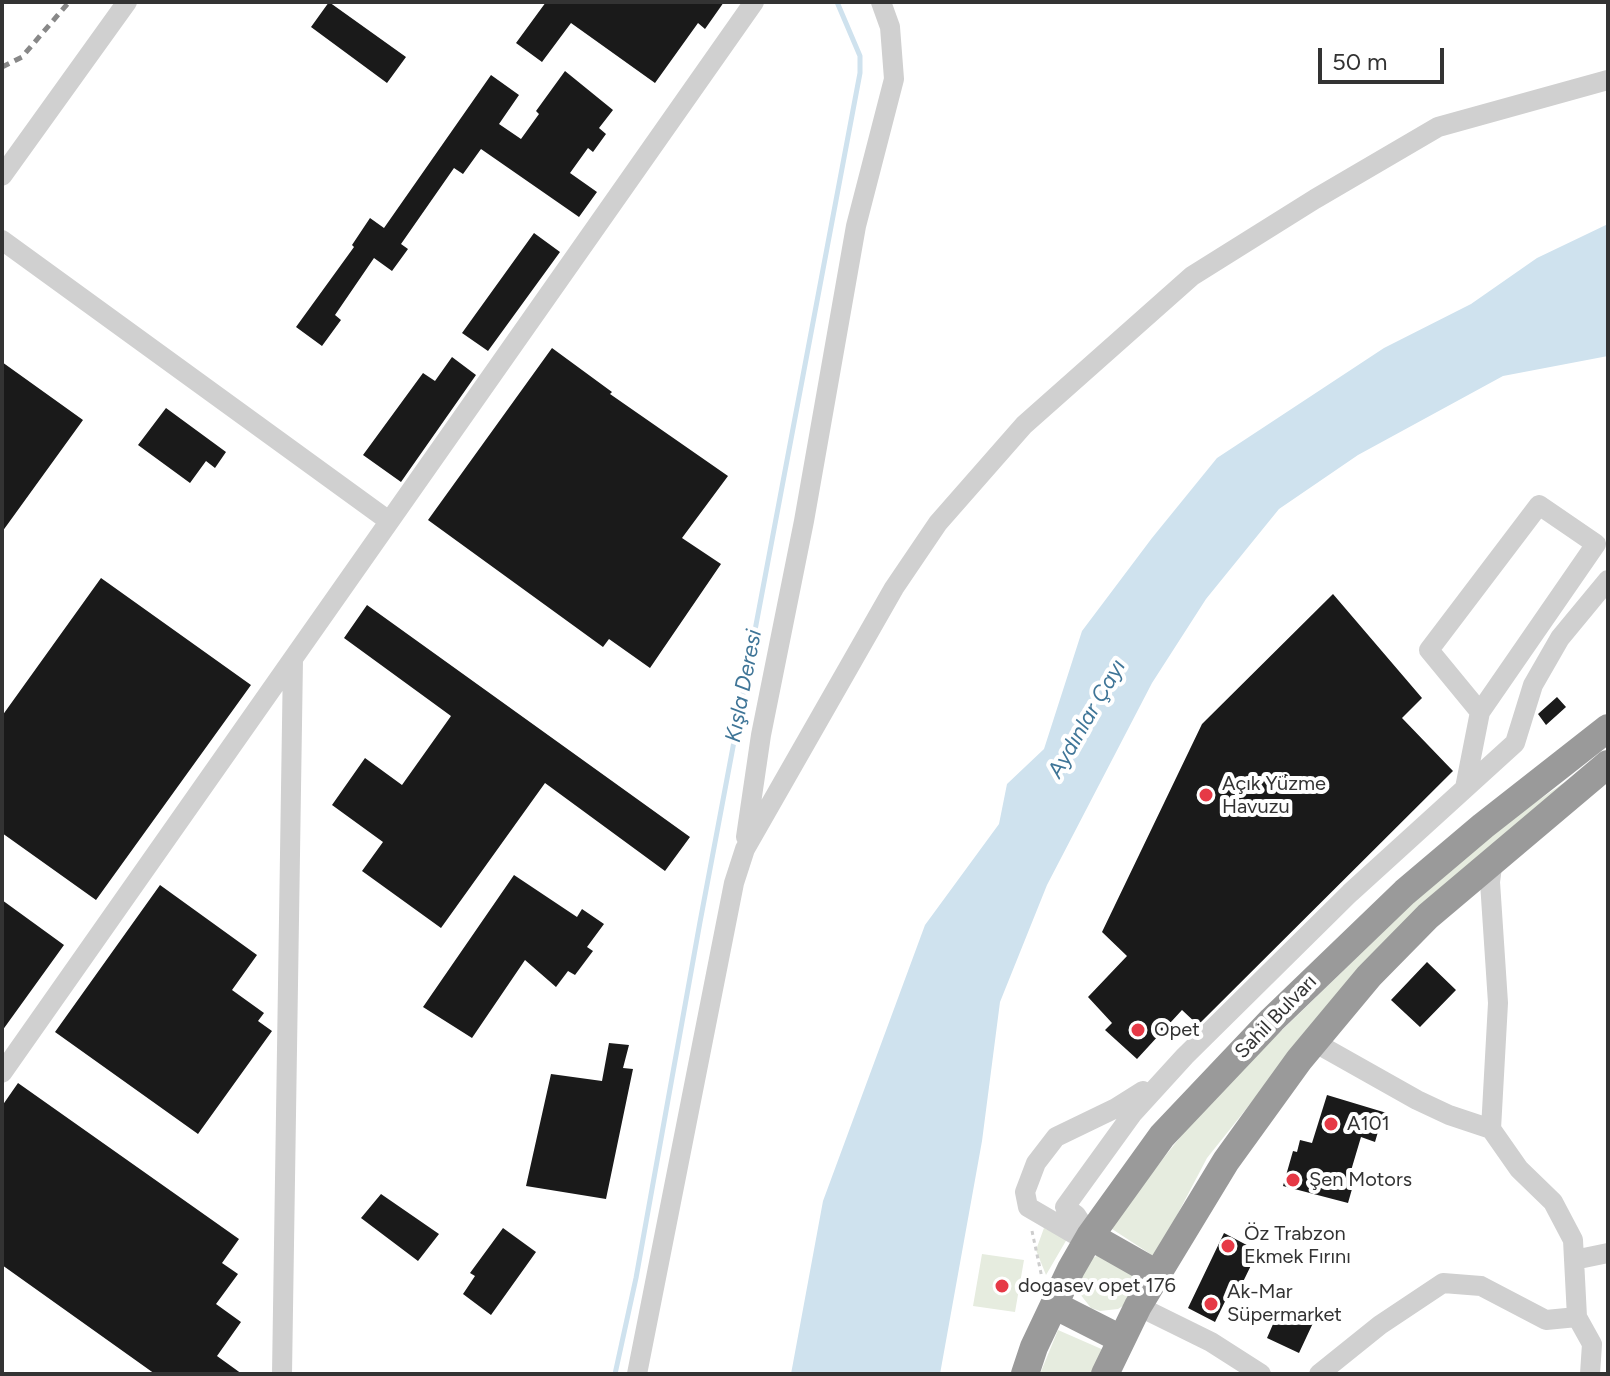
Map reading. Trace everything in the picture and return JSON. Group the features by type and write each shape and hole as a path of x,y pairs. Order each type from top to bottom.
{"highway":[{"name":"Sahil Bulvarı","path":"1025,1374 1049,1297 1162,1136 1339,953 1432,868 1608,728"},
{"name":"Sahil Bulvarı","path":"1105,1374 1138,1306 1226,1161 1314,1042 1369,976 1418,926 1608,764"},
{"path":"1090,1236 1157,1274"},
{"path":"1049,1297 1121,1339"}],"street":[{"path":"2,176 127,2"},
{"path":"2,1073 754,2"},
{"path":"637,1374 734,883 745,849 761,735 804,521 856,226 894,79 890,27 881,2"},
{"path":"745,849 894,588 938,523 1024,425 1106,351 1192,276 1438,127 1608,80"},
{"path":"2,240 389,521"},
{"path":"1465,788 1480,712 1596,544 1539,505 1429,650 1480,712"},
{"path":"1090,1236 1076,1215 1065,1207 1111,1141 1161,1081 1350,893 1515,743 1533,685 1560,638 1608,580"},
{"path":"282,1374 293,659"},
{"path":"1491,1129 1498,1003 1490,882 1493,859"},
{"path":"1314,1042 1417,1100 1491,1129 1519,1169 1553,1202 1573,1240 1577,1317 1592,1344 1590,1374"},
{"path":"1090,1236 1076,1235 1028,1207 1025,1192 1036,1163 1056,1137 1116,1108 1161,1081"},
{"path":"1574,1260 1608,1253"},
{"path":"1319,1374 1380,1325 1443,1283 1481,1286 1546,1320 1577,1317"},
{"path":"1138,1306 1211,1342 1261,1374"}],"path":[{"path":"1028,1207 1049,1297"}],"shaded area":[{"path":"1565,782 1322,1014 1207,1158 1155,1257 1109,1227 1208,1102 1413,903 1511,819"},
{"path":"1044,1228 1067,1239 1046,1275 1036,1250"},
{"path":"982,1254 1024,1260 1015,1312 973,1306"},
{"path":"1098,1255 1131,1269 1134,1287 1126,1304 1118,1309 1100,1311 1091,1308 1080,1294 1078,1284 1090,1260"},
{"path":"1058,1330 1106,1351 1096,1374 1040,1374"}],"water":[{"name":"Aydınlar Çayı","path":"1608,224 1608,356 1503,376 1358,455 1279,509 1206,599 1152,683 1047,885 1000,1002 982,1141 940,1374 791,1374 823,1201 925,925 999,824 1007,784 1044,749 1082,631 1217,458 1384,348 1471,304 1537,258"}],"building":[{"path":"329,2 406,57 387,83 311,27"},
{"path":"546,2 724,2 705,29 698,23 655,83 571,23 542,62 516,43"},
{"path":"565,71 613,110 599,128 606,134 593,152 588,148 570,173 597,192 579,217 481,149 463,174 454,168 401,244 408,249 392,271 374,258 335,315 341,320 322,346 296,327 354,247 352,245 370,218 384,228 491,75 519,95 499,124 521,139 539,114 536,111"},
{"path":"534,233 560,252 488,351 462,333"},
{"path":"552,348 612,392 610,394 728,476 682,538 721,564 650,668 609,639 603,647 428,520"},
{"path":"452,357 476,375 401,482 363,455 423,373 435,381"},
{"path":"2,362 83,420 2,532"},
{"path":"166,408 226,452 215,468 206,461 190,483 138,445"},
{"path":"101,578 251,685 96,900 2,833 2,716"},
{"path":"1333,594 1422,698 1402,718 1453,771 1198,1025 1182,1010 1137,1059 1105,1030 1112,1023 1088,997 1127,956 1102,932 1202,724"},
{"path":"367,605 690,837 665,871 545,783 441,928 362,871 383,842 332,805 365,758 402,785 451,716 344,638"},
{"path":"1557,697 1566,707 1546,725 1538,714"},
{"path":"514,875 577,917 582,909 604,924 587,947 593,951 575,975 568,971 556,987 525,960 472,1038 423,1007"},
{"path":"160,885 257,955 232,990 264,1013 258,1021 272,1031 198,1134 55,1032"},
{"path":"2,900 64,945 2,1031"},
{"path":"1427,962 1456,990 1420,1027 1391,1000"},
{"path":"609,1043 629,1045 623,1068 633,1069 606,1199 526,1186 551,1074 602,1081"},
{"path":"18,1083 239,1239 222,1263 238,1274 216,1304 241,1322 217,1356 242,1374 155,1374 2,1265 2,1106"},
{"path":"1327,1095 1390,1114 1386,1127 1380,1125 1375,1142 1361,1137 1350,1174 1356,1175 1348,1203 1283,1186 1293,1151 1297,1152 1300,1140 1312,1143"},
{"path":"381,1194 439,1234 418,1261 361,1218"},
{"path":"503,1228 536,1252 491,1315 463,1294 475,1276 470,1273"},
{"path":"1224,1233 1258,1251 1240,1288 1233,1285 1215,1322 1188,1308"},
{"path":"1280,1308 1313,1323 1299,1353 1267,1338"}],"waterway":[{"name":"Kışla Deresi","path":"615,1374 636,1278 860,73 860,56 837,2"}],"railway":[{"path":"2,67 22,57 69,2"}],"place":[{"name":"Açık Yüzme Havuzu","path":"1206,795"},
{"name":"Opet","path":"1138,1030"},
{"name":"A101","path":"1331,1124"},
{"name":"Şen Motors","path":"1293,1180"},
{"name":"Öz Trabzon Ekmek Fırını","path":"1228,1246"},
{"name":"dogasev opet 176","path":"1002,1286"},
{"name":"Ak-Mar Süpermarket","path":"1211,1304"}]}
